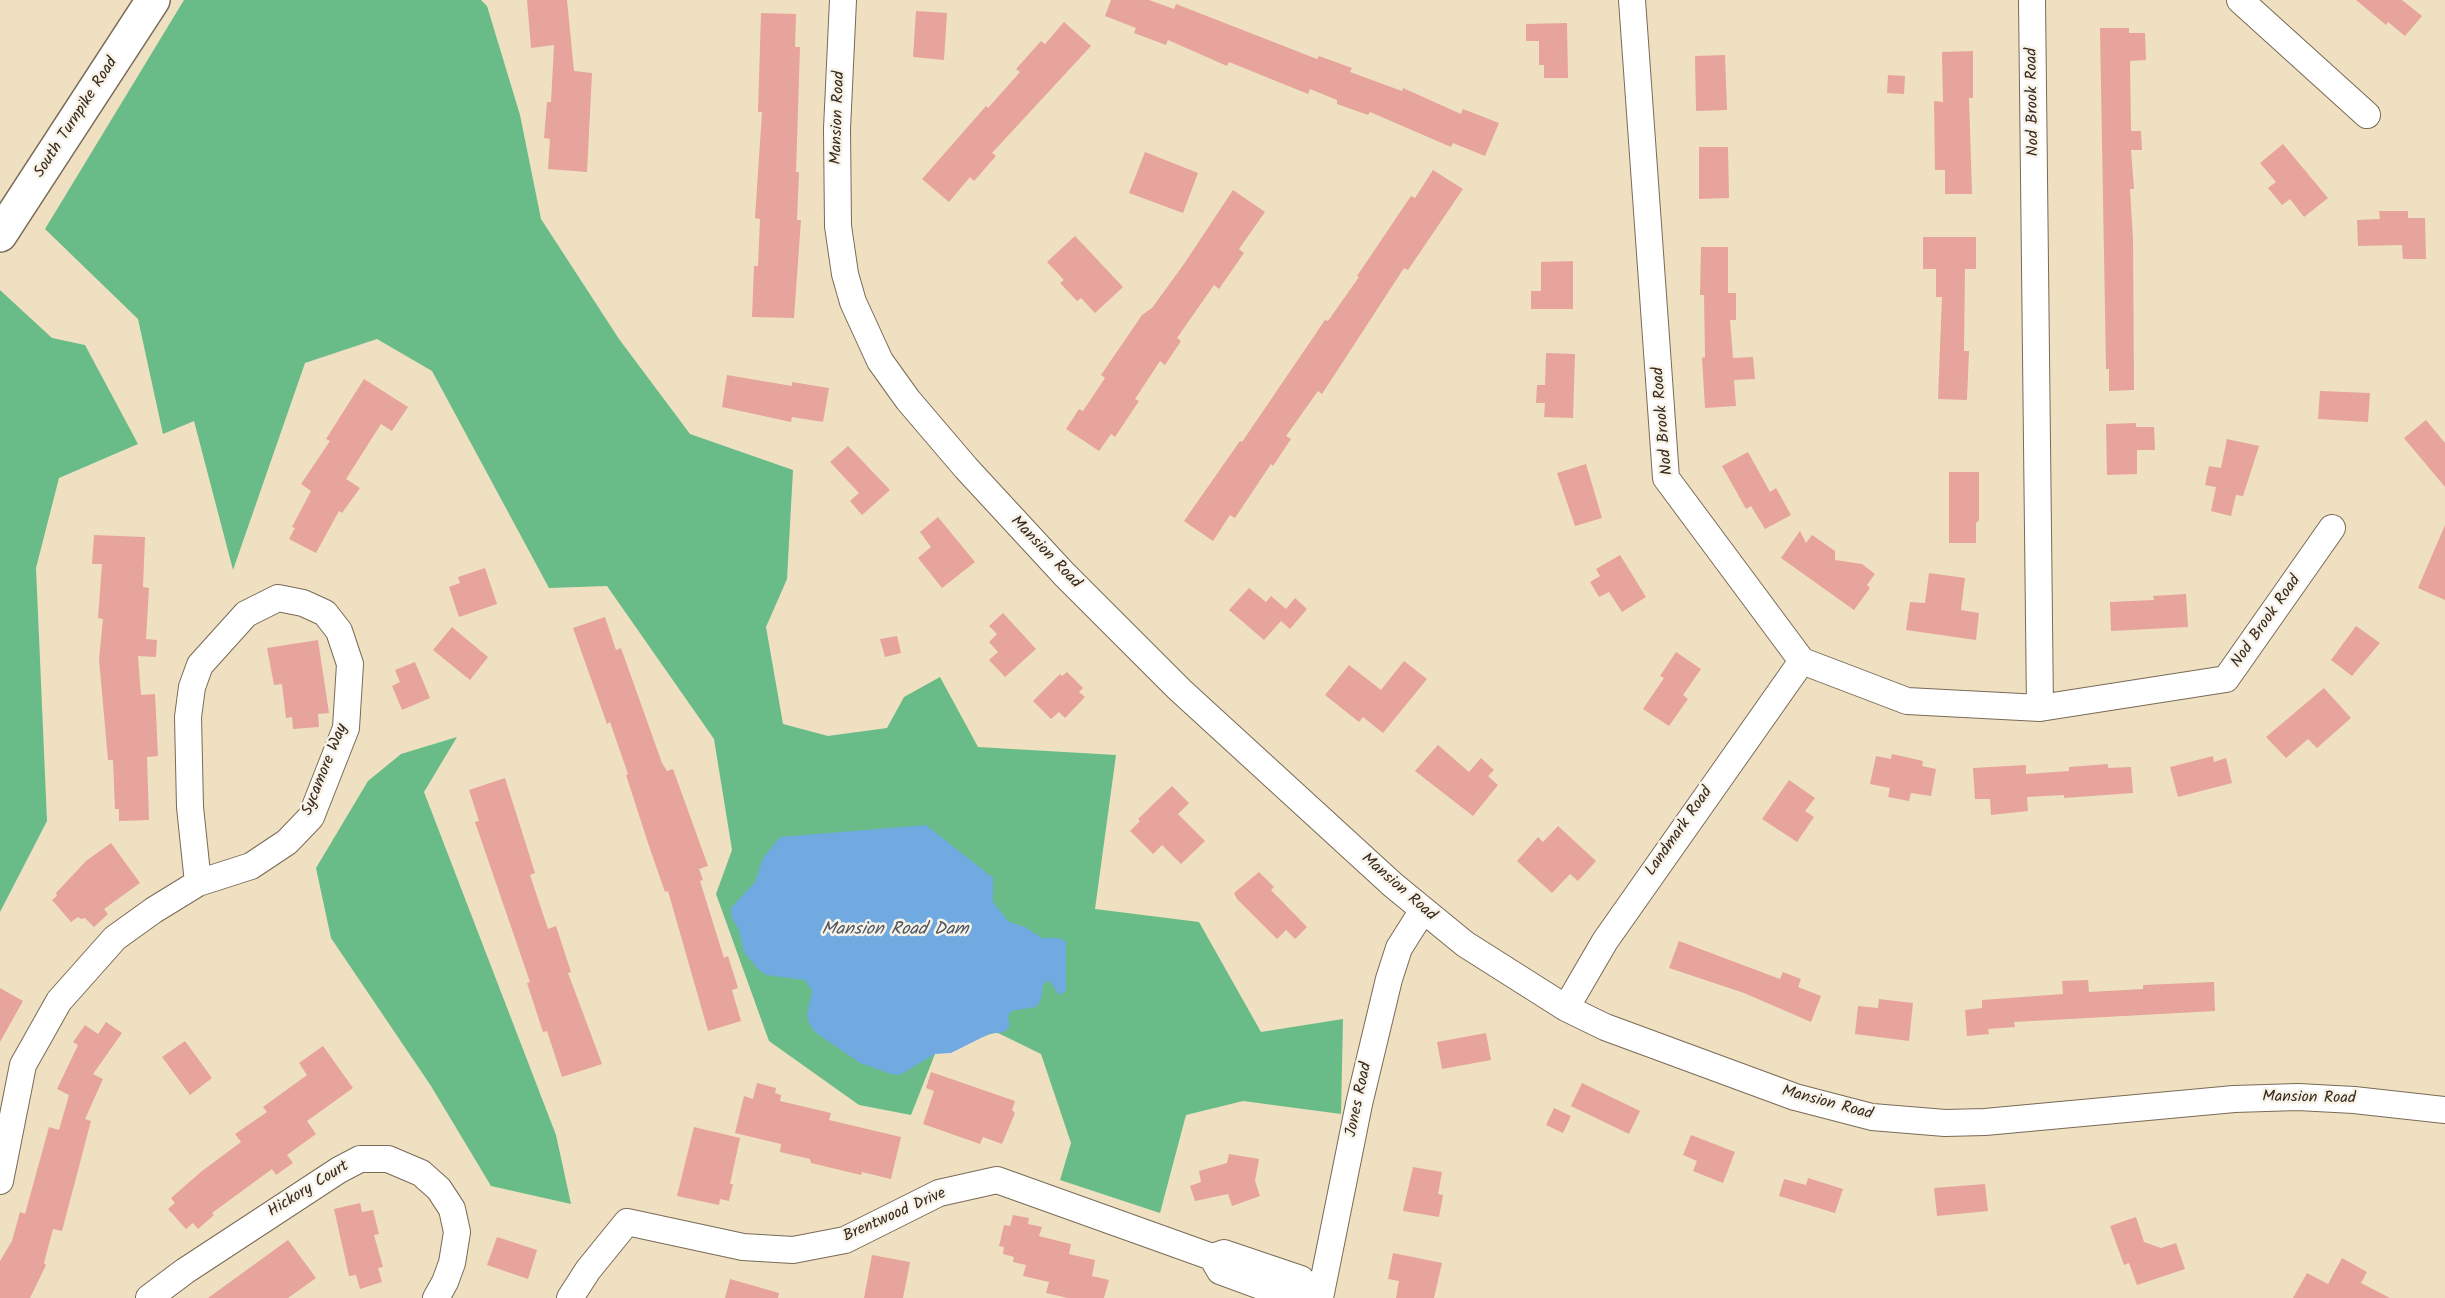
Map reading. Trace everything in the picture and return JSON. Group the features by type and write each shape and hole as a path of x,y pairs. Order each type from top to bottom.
{"main road":[{"name":"South Turnpike Road","path":"0,235 153,0"}],"street":[{"name":"Mansion Road","path":"843,0 837,129 838,226 845,274 853,302 880,361 908,400 958,460 1064,574 1209,718 1423,910 1474,950 1566,1008 1664,1050 1773,1090 1847,1112 1900,1121 1985,1122 2234,1099 2298,1097 2354,1100 2445,1110"},
{"name":"Nod Brook Road","path":"1632,0 1666,478 1802,661 1907,701 2040,708 2226,679 2332,528"},
{"name":"Nod Brook Road","path":"2032,0 2040,708"},
{"path":"2240,0 2367,115"},
{"name":"Sycamore Way","path":"0,1181 23,1065 58,1001 115,938 198,883 251,866 287,842 311,817 346,728 350,664 339,631 325,613 303,603 278,598 246,614 200,665 192,687 188,717 190,807 198,883"},
{"name":"Landmark Road","path":"1566,1008 1605,941 1802,661"},
{"name":"Jones Road","path":"1307,1295 1359,1104 1386,990 1399,948 1423,910"},
{"name":"Hickory Court","path":"149,1298 185,1271 339,1170 360,1159 388,1159 421,1173 439,1189 452,1209 457,1232 452,1263 436,1298"},
{"name":"Brentwood Drive","path":"570,1298 588,1270 627,1222 743,1247 793,1250 845,1240 939,1193 998,1180 1212,1257 1220,1271 1307,1295"}],"green space":[{"path":"184,0 481,0 487,6 520,115 541,219 619,339 690,434 793,470 787,579 766,627 783,724 828,736 887,728 904,697 940,677 978,747 1116,755 1095,909 1199,922 1261,1032 1343,1019 1341,1114 1243,1101 1186,1115 1160,1213 1060,1180 1071,1143 1041,1054 996,1032 935,1054 911,1115 859,1105 769,1041 716,894 732,850 714,739 607,586 549,588 432,371 377,339 305,363 233,570 194,421 163,434 138,319 45,229"},
{"path":"0,290 52,338 85,345 138,444 59,478 36,568 47,821 0,912"},
{"path":"457,737 424,792 556,1135 571,1204 491,1186 431,1086 331,938 316,868 368,781 401,754"}],"water":[{"name":"Mansion Road Dam","path":"926,825 993,878 993,902 1009,922 1025,927 1042,938 1058,938 1066,941 1066,991 1059,995 1049,980 1043,985 1041,1000 1036,1007 1011,1011 1008,1018 1010,1026 1004,1032 989,1034 951,1053 935,1054 900,1075 891,1074 860,1063 815,1032 807,1015 812,991 805,980 766,975 759,970 744,952 739,930 731,916 731,908 755,882 763,858 780,837"}],"building":[{"path":"527,0 567,0 574,71 592,73 587,172 548,169 550,139 544,138 547,102 551,102 554,45 531,48"},
{"path":"1111,0 1149,0 1174,9 1176,4 1317,59 1319,56 1352,68 1350,72 1402,91 1403,88 1461,114 1463,109 1499,123 1485,156 1453,143 1451,147 1370,112 1368,115 1337,104 1337,100 1310,89 1308,94 1229,62 1227,66 1168,40 1166,45 1134,33 1136,28 1105,16"},
{"path":"2356,0 2402,0 2422,16 2405,36 2388,22 2386,25"},
{"path":"916,11 947,13 944,60 913,57"},
{"path":"761,13 796,14 795,47 800,47 796,172 799,172 797,220 801,220 794,318 752,317 754,266 758,266 760,219 755,218 762,112 758,112"},
{"path":"1064,22 1091,46 992,153 996,156 974,181 970,177 949,202 922,179 986,106 988,108 1020,72 1016,69 1041,41 1045,44"},
{"path":"1567,23 1568,78 1544,78 1544,65 1539,65 1539,41 1526,41 1526,24"},
{"path":"2100,28 2129,28 2129,33 2145,33 2146,60 2130,61 2131,131 2141,131 2142,150 2131,150 2134,189 2130,189 2133,239 2134,390 2109,391 2109,369 2106,369"},
{"path":"1973,51 1973,98 1969,98 1972,194 1945,194 1945,170 1935,170 1934,101 1943,102 1942,52"},
{"path":"1725,55 1727,110 1696,111 1695,56"},
{"path":"1888,75 1905,76 1904,94 1887,93"},
{"path":"2283,144 2328,198 2304,217 2290,199 2282,205 2268,188 2276,182 2260,163"},
{"path":"1699,147 1728,147 1729,198 1699,199"},
{"path":"1145,152 1198,173 1183,213 1129,193"},
{"path":"1433,170 1463,189 1408,270 1404,268 1322,394 1318,391 1286,436 1291,439 1273,466 1271,464 1235,518 1230,515 1213,541 1184,521 1240,441 1242,442 1325,320 1328,321 1359,277 1357,276 1411,196 1415,198"},
{"path":"1233,190 1265,212 1239,249 1244,253 1219,289 1214,285 1177,338 1181,341 1165,365 1160,361 1135,399 1139,401 1115,437 1111,434 1099,451 1066,429 1079,409 1083,411 1105,378 1101,375 1142,315 1152,308 1184,264"},
{"path":"2379,211 2408,211 2408,218 2425,218 2426,259 2403,259 2402,245 2358,246 2357,220 2380,219"},
{"path":"1075,236 1123,287 1095,313 1081,298 1077,301 1060,283 1064,280 1047,262"},
{"path":"1923,237 1976,237 1976,269 1965,269 1964,351 1969,351 1967,400 1938,399 1942,297 1936,297 1936,269 1923,269"},
{"path":"1701,247 1728,247 1728,293 1736,293 1736,320 1730,320 1733,358 1753,357 1755,379 1734,380 1736,406 1705,408 1702,358 1705,357 1704,295 1700,295"},
{"path":"1573,261 1573,309 1531,309 1531,291 1541,291 1541,262"},
{"path":"1546,353 1575,354 1573,418 1544,417 1545,403 1536,403 1537,385 1545,385"},
{"path":"727,375 792,386 792,382 829,388 823,422 792,417 791,422 722,407"},
{"path":"364,379 408,407 392,431 381,424 346,479 360,488 342,513 339,511 316,553 289,539 295,528 292,527 311,491 301,484 330,441 326,439"},
{"path":"2320,391 2370,393 2368,422 2318,419"},
{"path":"2426,420 2445,443 2445,487 2404,438"},
{"path":"2136,423 2136,427 2154,427 2155,450 2137,450 2137,474 2107,475 2106,424"},
{"path":"2227,439 2259,446 2243,496 2236,495 2231,516 2211,511 2216,487 2205,485 2209,466 2221,468"},
{"path":"848,446 890,490 862,515 850,501 859,493 830,462"},
{"path":"1748,452 1770,492 1776,488 1791,515 1765,529 1751,506 1746,509 1722,466"},
{"path":"1586,464 1602,518 1575,526 1557,473"},
{"path":"1949,472 1979,472 1979,520 1976,523 1976,543 1949,543"},
{"path":"938,517 975,562 942,588 918,558 931,547 920,532"},
{"path":"2445,525 2445,600 2418,588"},
{"path":"1800,531 1806,543 1812,535 1835,551 1835,560 1862,564 1875,574 1867,585 1870,588 1854,610 1781,558"},
{"path":"94,535 145,537 143,587 149,588 146,639 157,640 156,657 138,656 141,695 155,694 158,756 147,757 149,820 119,821 119,809 115,809 113,760 108,760 99,659 103,619 98,618 102,564 92,564"},
{"path":"1620,555 1646,597 1622,612 1609,592 1599,597 1590,582 1600,576 1596,569"},
{"path":"485,568 497,604 459,617 449,587 460,583 458,577"},
{"path":"1929,573 1965,578 1961,610 1979,613 1976,640 1906,630 1910,602 1925,603"},
{"path":"1249,588 1266,602 1271,596 1286,609 1295,598 1307,609 1290,629 1281,621 1264,640 1229,610"},
{"path":"2186,594 2188,627 2111,631 2110,602 2154,600 2153,596"},
{"path":"1003,613 1036,649 1005,677 989,660 998,652 989,642 997,634 989,626"},
{"path":"605,617 616,650 621,648 662,763 667,771 673,769 708,866 699,869 703,880 700,881 724,958 728,956 738,988 732,990 741,1021 708,1031 668,891 665,892 610,722 607,724 573,628"},
{"path":"2356,626 2380,643 2352,676 2331,660"},
{"path":"452,627 488,657 470,680 433,650"},
{"path":"897,636 901,653 885,657 880,639"},
{"path":"318,640 329,713 318,714 319,727 293,729 292,717 286,718 282,684 274,685 267,648"},
{"path":"1676,652 1701,669 1683,695 1688,699 1669,726 1643,709 1664,678 1660,676"},
{"path":"1404,661 1427,679 1383,733 1363,717 1359,722 1325,695 1349,665 1381,690"},
{"path":"415,662 430,698 402,710 392,686 400,682 395,670"},
{"path":"1067,672 1083,688 1079,692 1085,697 1065,718 1059,712 1051,719 1033,701 1060,674 1062,676"},
{"path":"2324,688 2351,718 2317,748 2308,739 2286,758 2266,737"},
{"path":"1438,745 1469,772 1481,758 1494,770 1488,776 1498,785 1473,816 1415,771"},
{"path":"1892,754 1923,761 1922,766 1936,769 1931,796 1911,793 1909,801 1888,797 1890,788 1870,784 1876,756 1891,759"},
{"path":"2213,756 2214,762 2226,758 2232,783 2178,797 2170,767"},
{"path":"2108,764 2108,768 2131,767 2133,793 2064,798 2064,795 2027,797 2028,811 1991,815 1990,799 1975,799 1973,768 2026,765 2026,774 2069,771 2069,767"},
{"path":"505,778 535,873 530,875 548,929 556,926 571,972 568,973 602,1064 562,1077 547,1031 543,1032 527,983 530,982 475,822 479,821 469,790"},
{"path":"1789,780 1815,798 1805,811 1814,817 1797,842 1762,819"},
{"path":"1172,786 1189,803 1178,814 1205,841 1181,864 1162,845 1153,854 1130,831 1140,821 1138,819"},
{"path":"1558,826 1596,861 1578,881 1570,874 1552,893 1517,861 1538,837 1543,842"},
{"path":"111,843 140,883 104,909 108,914 94,927 85,918 78,917 71,922 52,900 86,861"},
{"path":"1259,872 1274,887 1271,890 1307,927 1295,939 1286,930 1277,939 1237,899 1234,893"},
{"path":"1679,941 1780,979 1783,972 1801,979 1798,987 1821,996 1811,1022 1744,993 1669,968"},
{"path":"2088,980 2089,992 2143,989 2143,985 2214,982 2215,1011 2014,1022 2015,1027 1988,1029 1989,1034 1967,1036 1965,1010 1982,1008 1982,1000 2063,994 2062,981"},
{"path":"0,988 23,1001 0,1042"},
{"path":"1879,999 1913,1003 1909,1041 1855,1034 1858,1006 1878,1008"},
{"path":"106,1022 122,1033 93,1074 103,1079 85,1119 91,1121 62,1231 53,1229 44,1263 46,1265 30,1298 0,1298 0,1261 12,1241 20,1212 25,1214 49,1127 59,1130 69,1095 57,1089 78,1045 73,1042 85,1025 98,1034"},
{"path":"1486,1033 1491,1060 1442,1069 1437,1042"},
{"path":"185,1041 212,1078 190,1095 162,1057"},
{"path":"323,1046 353,1088 307,1121 316,1134 287,1155 293,1163 276,1175 272,1169 212,1213 214,1215 198,1229 193,1223 186,1229 168,1209 175,1203 171,1198 241,1142 235,1134 267,1112 263,1107 307,1075 299,1063"},
{"path":"931,1072 1015,1101 1012,1110 1015,1113 1002,1144 983,1137 980,1144 923,1124 934,1091 926,1088"},
{"path":"757,1083 776,1088 775,1093 781,1095 780,1101 831,1113 829,1120 901,1137 891,1179 862,1172 861,1175 811,1163 810,1159 780,1152 781,1144 735,1133 744,1096 753,1099"},
{"path":"1582,1083 1640,1111 1629,1134 1571,1106"},
{"path":"1554,1108 1571,1116 1563,1133 1546,1125"},
{"path":"694,1127 740,1138 730,1184 733,1184 729,1201 720,1199 719,1205 677,1196"},
{"path":"1691,1135 1735,1152 1723,1183 1693,1171 1697,1161 1683,1155"},
{"path":"1229,1154 1259,1159 1255,1181 1260,1196 1232,1206 1228,1194 1195,1201 1190,1186 1201,1182 1199,1171 1227,1163"},
{"path":"1413,1167 1442,1172 1438,1194 1443,1195 1439,1217 1403,1211"},
{"path":"1808,1178 1843,1189 1835,1213 1779,1196 1784,1179 1806,1185"},
{"path":"1985,1184 1988,1211 1937,1216 1934,1188"},
{"path":"360,1203 362,1212 373,1210 379,1234 374,1235 383,1267 378,1268 382,1282 360,1289 356,1275 349,1276 334,1209"},
{"path":"1013,1215 1029,1218 1028,1224 1042,1227 1039,1236 1071,1244 1069,1254 1095,1260 1092,1276 1109,1280 1104,1298 1068,1298 1046,1293 1049,1282 1023,1276 1026,1265 1013,1262 1014,1257 1003,1254 1004,1247 999,1246 1004,1225 1010,1226"},
{"path":"2136,1217 2144,1242 2161,1248 2176,1243 2185,1269 2137,1285 2129,1263 2124,1265 2110,1226"},
{"path":"497,1237 537,1250 528,1279 487,1265"},
{"path":"288,1240 316,1278 288,1298 208,1298"},
{"path":"1393,1253 1442,1263 1434,1298 1396,1298 1399,1281 1388,1279"},
{"path":"872,1255 910,1262 903,1298 864,1298"},
{"path":"2342,1258 2367,1272 2361,1283 2390,1298 2293,1298 2307,1273 2328,1284"},
{"path":"730,1279 779,1293 778,1298 725,1298"}]}
